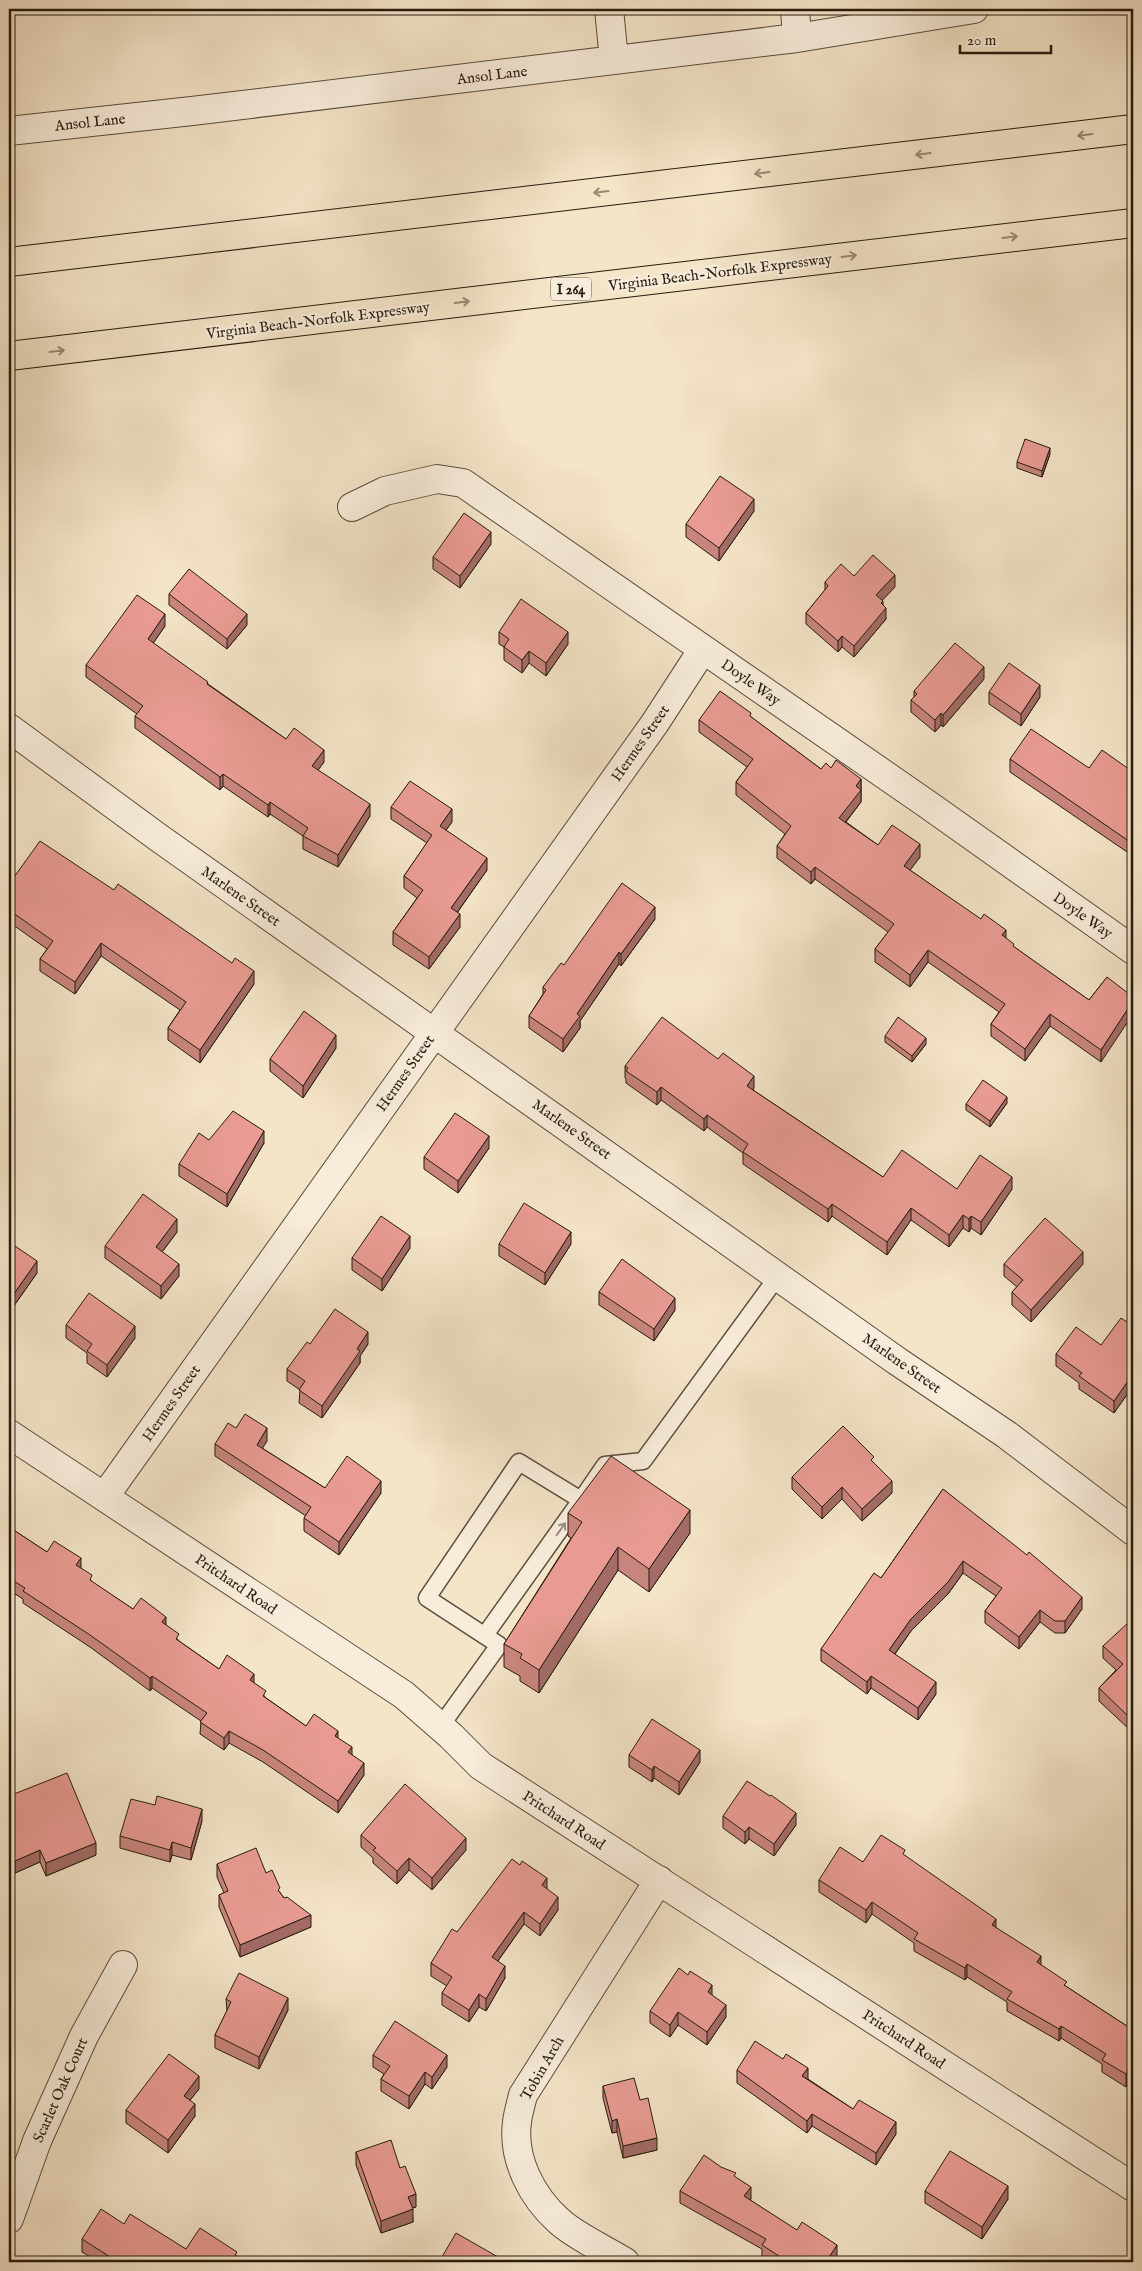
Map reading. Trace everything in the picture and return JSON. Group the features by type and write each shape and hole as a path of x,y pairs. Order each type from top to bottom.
{"highway":[{"path":"9,262 1133,130"},
{"name":"Virginia Beach-Norfolk Expressway","path":"9,356 1133,223"}],"street":[{"path":"609,9 614,60"},
{"path":"794,9 797,38"},
{"name":"Ansol Lane","path":"9,131 797,38 974,9"},
{"name":"Doyle Way","path":"352,507 385,491 437,479 462,483 1133,950"},
{"name":"Hermes Street","path":"105,1496 655,723 703,649"},
{"name":"Marlene Street","path":"9,728 159,838 778,1276 1007,1435 1133,1531"},
{"name":"Pritchard Road","path":"9,1434 404,1695 481,1766 1133,2187"},
{"name":"Tobin Arch","path":"625,2262 560,2222 542,2202 524,2174 517,2149 517,2122 523,2095 659,1880"},
{"name":"Scarlet Oak Court","path":"9,2219 45,2123 84,2036 123,1965"}],"lane":[{"path":"485,1635 605,1465 642,1461 778,1276"},
{"path":"440,1727 499,1646 426,1598 519,1462 581,1500"}],"building":[{"path":"1025,439 1050,448 1042,471 1017,462"},
{"path":"720,476 754,499 719,548 686,524"},
{"path":"464,513 491,532 460,576 433,557"},
{"path":"873,555 895,575 876,595 883,601 881,603 886,608 854,646 842,636 838,641 806,613 828,586 825,582 841,564 854,576"},
{"path":"189,569 247,614 227,639 169,594"},
{"path":"137,595 165,614 148,639 208,682 207,684 286,739 294,728 324,750 312,766 370,804 338,855 303,836 308,828 270,802 268,805 223,774 220,777 135,716 143,706 86,665"},
{"path":"521,599 568,632 546,663 529,651 522,660 504,647 509,639 499,632"},
{"path":"955,643 984,667 943,715 941,713 935,720 911,700 917,694 914,691"},
{"path":"1009,663 1040,685 1021,714 989,692"},
{"path":"720,691 751,713 750,716 821,769 826,763 831,768 836,760 861,779 856,786 861,790 839,818 878,845 892,825 920,844 904,866 981,919 984,914 1006,930 1002,935 1014,944 1013,946 1089,1000 1107,977 1133,997 1133,1001 1101,1050 1050,1014 1025,1049 991,1024 1005,1004 928,950 910,975 875,949 894,924 815,867 811,872 777,846 791,826 736,782 753,759 699,720"},
{"path":"1031,729 1089,768 1102,750 1133,772 1133,778 1129,784 1133,788 1133,844 1010,759"},
{"path":"410,781 452,809 440,826 487,858 451,908 460,914 429,957 393,932 423,890 404,876 432,835 391,807"},
{"path":"40,841 114,890 118,884 232,963 235,958 254,971 200,1050 168,1028 186,1002 101,943 75,982 40,959 53,941 9,910 9,884"},
{"path":"622,883 655,907 621,954 619,952 577,1014 580,1016 563,1039 529,1016 546,990 543,987 561,963 564,965"},
{"path":"304,1011 336,1035 303,1086 270,1059"},
{"path":"662,1017 718,1059 723,1053 754,1076 747,1086 883,1177 902,1150 957,1189 980,1155 1012,1177 981,1222 971,1216 969,1219 963,1215 949,1235 911,1208 887,1242 832,1204 828,1209 743,1152 748,1144 707,1115 704,1119 661,1087 657,1092 626,1071 628,1068 625,1066"},
{"path":"898,1017 926,1038 912,1056 885,1036"},
{"path":"983,1080 1007,1097 990,1121 966,1104"},
{"path":"233,1111 264,1131 227,1194 179,1164 199,1133 209,1140"},
{"path":"455,1113 489,1136 458,1181 424,1157"},
{"path":"143,1194 177,1219 156,1247 179,1264 161,1286 105,1246"},
{"path":"524,1203 571,1232 545,1273 499,1244"},
{"path":"381,1216 410,1236 382,1279 352,1258"},
{"path":"1045,1218 1083,1252 1031,1310 1012,1292 1023,1280 1004,1264"},
{"path":"9,1242 37,1261 11,1298 9,1296"},
{"path":"622,1259 675,1298 654,1329 599,1292"},
{"path":"89,1293 135,1326 107,1365 87,1351 92,1344 66,1325"},
{"path":"335,1309 368,1332 357,1349 360,1351 322,1406 299,1390 305,1381 287,1369 307,1342 310,1344"},
{"path":"1121,1318 1133,1326 1133,1374 1114,1401 1079,1376 1082,1373 1056,1354 1076,1327 1101,1345"},
{"path":"245,1414 267,1428 257,1445 325,1488 347,1456 381,1481 339,1542 304,1518 311,1507 215,1444 228,1423 236,1428"},
{"path":"843,1426 874,1457 871,1460 892,1481 862,1509 842,1487 822,1507 792,1477"},
{"path":"611,1456 690,1510 649,1569 618,1547 539,1670 520,1658 522,1654 504,1644 582,1522 568,1513"},
{"path":"943,1489 1027,1555 1029,1552 1082,1597 1065,1621 1055,1621 1040,1610 1019,1637 985,1611 1002,1588 963,1561 948,1582 911,1619 889,1650 936,1682 918,1708 871,1676 867,1682 821,1649 874,1573 881,1578"},
{"path":"9,1527 47,1552 54,1541 81,1558 76,1565 92,1575 90,1580 133,1609 141,1598 166,1617 162,1622 179,1634 176,1639 219,1669 227,1655 254,1674 250,1680 266,1691 263,1696 306,1726 314,1714 338,1731 335,1736 352,1747 348,1752 364,1763 338,1801 263,1750 229,1731 224,1738 200,1722 207,1713 152,1676 150,1678 90,1635 23,1591 25,1588 9,1578"},
{"path":"1129,1622 1133,1626 1133,1714 1130,1718 1099,1688 1123,1664 1103,1646"},
{"path":"652,1719 700,1750 679,1782 654,1766 652,1770 629,1755"},
{"path":"67,1773 96,1843 46,1863 40,1850 15,1861 9,1845 9,1796"},
{"path":"747,1781 796,1813 774,1844 749,1827 745,1832 723,1816"},
{"path":"405,1784 466,1838 432,1878 409,1858 397,1871 373,1850 376,1848 361,1835"},
{"path":"157,1796 202,1809 191,1848 172,1842 170,1850 120,1836 131,1799 155,1805"},
{"path":"881,1835 905,1850 903,1854 996,1919 992,1925 1041,1956 1037,1962 1067,1982 1064,1985 1133,2030 1133,2074 1128,2071 1126,2074 1102,2060 1106,2054 1061,2026 1059,2029 1007,1999 1012,1992 967,1964 965,1968 914,1939 918,1933 872,1902 866,1910 819,1880 840,1847 863,1862"},
{"path":"256,1848 266,1873 272,1870 280,1888 278,1890 284,1898 287,1897 311,1915 240,1945 219,1895 228,1891 217,1864"},
{"path":"512,1859 520,1865 522,1861 547,1878 542,1885 558,1897 540,1924 524,1912 492,1957 505,1966 486,1999 479,1994 469,2010 442,1993 452,1977 431,1963 452,1929 457,1932"},
{"path":"9,1897 13,1899 13,1908 9,1916"},
{"path":"679,1968 688,1975 690,1971 712,1985 708,1992 726,2005 707,2032 678,2012 670,2025 650,2011"},
{"path":"239,1973 288,1998 259,2057 215,2035 231,2002 226,1999"},
{"path":"395,2021 447,2055 432,2077 425,2072 409,2096 381,2079 390,2066 373,2055"},
{"path":"755,2041 783,2059 786,2054 808,2068 802,2076 853,2109 859,2100 896,2122 876,2153 812,2114 807,2121 737,2070"},
{"path":"169,2054 199,2076 184,2096 195,2104 168,2140 126,2110"},
{"path":"634,2078 640,2100 648,2098 657,2138 623,2146 617,2119 612,2121 603,2086"},
{"path":"391,2140 400,2168 405,2166 416,2194 408,2197 413,2209 381,2221 356,2152"},
{"path":"950,2151 1008,2186 982,2227 925,2191"},
{"path":"704,2155 721,2167 736,2173 734,2176 751,2187 744,2196 797,2230 802,2222 837,2245 826,2262 799,2262 796,2260 795,2262 788,2262 762,2245 766,2239 680,2191"},
{"path":"101,2209 124,2224 130,2214 186,2249 200,2228 237,2252 235,2255 246,2262 118,2262 82,2239"},
{"path":"456,2233 505,2261 505,2262 439,2262"}]}
